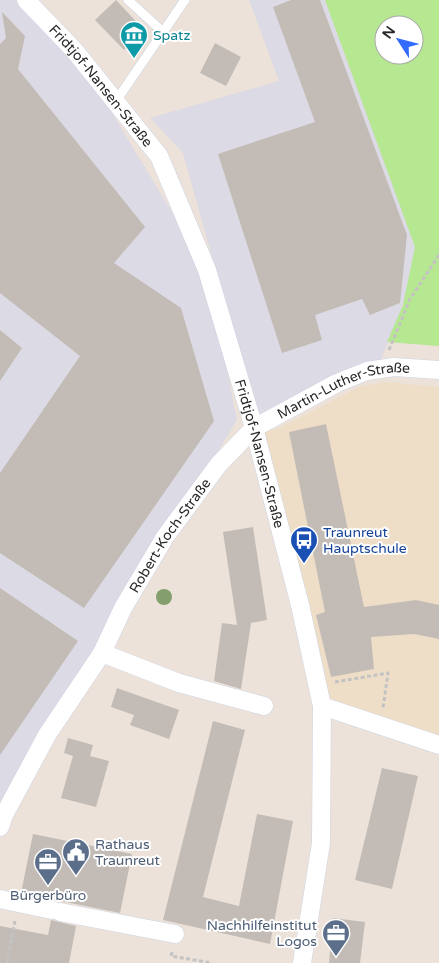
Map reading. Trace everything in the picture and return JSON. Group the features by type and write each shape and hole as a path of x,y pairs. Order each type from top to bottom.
{"street":[{"name":"Fridtjof-Nansen-Straße","path":"26,0 74,50 158,156 203,262 254,428 300,605 322,706 321,843 302,963"},
{"name":"Martin-Luther-Straße","path":"254,428 345,379 386,368 439,370"},
{"name":"Robert-Koch-Straße","path":"0,828 47,735 102,653 123,608 165,537 219,464 254,428"},
{"path":"102,653 179,683 264,706"},
{"path":"322,706 439,745"},
{"path":"0,899 175,934"}],"lane":[{"path":"128,0 163,32"},
{"path":"116,101 185,0"}],"path":[{"path":"386,368 386,358 410,299 439,255"},
{"path":"334,682 388,673 381,726"},
{"path":"8,963 18,903"},
{"path":"175,934 172,956 212,963"}],"shaded area":[{"path":"0,0 27,0 74,50 207,270 237,420 123,608 0,822"},
{"path":"249,0 340,0 416,247 404,304 379,364 256,415 183,153 150,118 279,81"},
{"path":"385,382 439,387 439,745 322,706 254,428 277,429 359,387"}],"green space":[{"path":"325,0 439,0 439,346 387,342 403,305 415,247"}],"building":[{"path":"116,0 145,31 124,50 95,20"},
{"path":"291,0 320,0 407,235 400,303 370,315 362,299 315,315 322,340 282,353 218,154 315,122 273,7"},
{"path":"2,12 25,36 18,69 145,227 114,263 181,308 214,421 84,608 0,553 0,473 80,356 0,293 0,44 6,38"},
{"path":"215,43 241,57 226,86 200,73"},
{"path":"0,330 22,348 0,381"},
{"path":"326,424 364,607 416,600 439,605 439,639 414,634 371,637 374,669 331,677 316,615 325,612 289,432"},
{"path":"253,527 267,620 251,623 241,689 214,681 222,623 237,625 223,532"},
{"path":"0,588 78,641 0,755"},
{"path":"117,688 179,710 169,739 130,725 134,715 111,707"},
{"path":"213,721 245,730 203,897 239,906 257,814 293,821 270,944 163,920"},
{"path":"68,738 93,745 90,756 109,761 96,807 61,798 73,756 64,753"},
{"path":"382,768 418,776 392,889 355,880"},
{"name":"Rathaus Traunreut","path":"33,834 132,854 120,913 21,893"},
{"path":"333,918 365,922 360,963 329,963"},
{"path":"51,920 76,926 69,963 0,963 0,926 48,935"}],"place":[{"name":"Spatz","path":"134,59"},
{"name":"Traunreut Hauptschule","path":"304,564"},
{"name":"Rathaus Traunreut","path":"76,876"},
{"name":"Bürgerbüro","path":"48,886"},
{"name":"Nachhilfeinstitut Logos","path":"336,957"}]}
